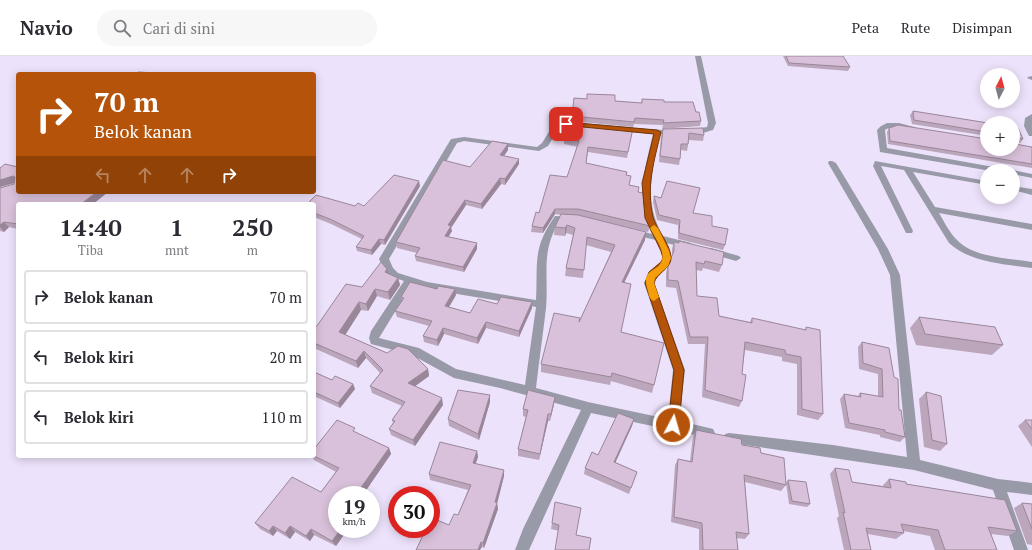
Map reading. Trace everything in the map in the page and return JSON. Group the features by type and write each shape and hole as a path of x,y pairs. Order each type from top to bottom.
{"street":[{"path":"611,128 657,132 694,132 710,128 712,123 698,56"},
{"path":"1031,120 1028,126 1032,134"},
{"path":"541,304 427,285 396,275 390,270 384,259 454,141 460,139 539,149 545,144 558,124 588,126"},
{"path":"921,129 892,125 883,128 881,130 884,152 980,167"},
{"path":"657,132 646,183 649,218 665,251 666,261 652,274 649,283 679,370 673,425"},
{"path":"832,163 883,249 895,275 914,464"},
{"path":"909,232 877,164 885,163 980,182"},
{"path":"907,168 957,247 974,254 1032,265"},
{"path":"1020,173 1032,176"},
{"path":"1020,189 1032,192"},
{"path":"933,209 1032,227"},
{"path":"530,391 541,304 540,259 542,248 552,226 558,218 584,221"},
{"path":"621,229 736,258"},
{"path":"410,280 375,334 375,341 415,351 454,373 500,383 588,407 731,438 834,451 914,464 998,485 1032,489"},
{"path":"522,550 528,534 588,407"},
{"path":"998,485 1021,550"}],"building":[{"path":"786,56 843,56 850,67 789,63"},
{"path":"587,94 615,95 615,101 642,103 642,99 664,100 664,102 693,102 696,112 699,112 701,121 663,123 664,120 635,118 634,122 572,116 574,98 587,99"},
{"path":"913,111 980,122 980,131 914,120"},
{"path":"564,122 633,128 628,152 588,147 586,163 627,172 626,175 631,176 629,185 639,187 638,192 643,193 644,205 651,224 650,226 578,209 555,209 543,228 532,226 536,212 539,213 550,175 567,177 579,141 564,138 566,134 558,133"},
{"path":"898,125 980,138 980,156 890,141 889,128"},
{"path":"703,128 704,135 689,133 688,144 681,144 680,159 660,156 663,129"},
{"path":"492,141 508,144 500,155 519,159 505,179 500,178 481,204 465,200 448,225 451,226 445,236 477,243 463,267 415,256 420,248 396,242 443,160 470,167"},
{"path":"1020,145 1032,147 1032,164 983,156 1020,156"},
{"path":"5,164 16,167 16,194 94,194 84,202 16,202 16,224 4,222 0,225 0,188 14,184 15,177 13,176 0,180 0,168"},
{"path":"394,175 419,181 384,240 379,239 371,250 356,247 364,236 316,214 316,202 309,202 316,195 355,206 358,203 364,206"},
{"path":"667,181 700,188 693,213 712,216 712,226 728,229 725,245 679,233 680,220 659,215 654,196 661,198"},
{"path":"561,214 578,215 646,232 622,282 631,284 621,332 664,343 654,385 612,373 611,377 541,364 554,313 580,318 579,322 615,245 587,237 584,270 566,268 575,228 567,225 565,228 555,227"},
{"path":"679,241 724,252 722,265 705,261 704,264 696,262 697,296 717,298 719,316 752,323 752,318 806,330 806,327 820,330 823,414 802,409 801,357 786,354 785,350 745,342 742,374 746,375 742,401 705,390 708,337 690,337 678,281 668,280 668,265 674,251 674,242 679,243"},
{"path":"381,262 387,269 385,272 398,278 388,292 375,289 366,304 359,302 339,332 387,353 398,346 408,349 428,369 408,383 442,398 413,440 389,429 395,421 392,420 405,402 370,386 383,370 364,351 356,361 316,344 316,327 346,284 362,287"},
{"path":"410,282 437,289 438,286 455,289 445,306 470,313 478,299 497,304 501,297 532,302 519,331 486,322 477,338 443,328 437,340 423,336 432,321 395,311 404,298 401,297"},
{"path":"919,317 995,327 1003,345 925,334"},
{"path":"862,342 889,348 894,377 898,379 899,410 901,410 905,437 885,432 885,430 849,423 844,394 861,397 860,393 883,397 882,369 863,363"},
{"path":"316,373 332,380 335,376 353,384 338,403 316,393"},
{"path":"458,390 490,395 478,434 448,419"},
{"path":"528,390 555,397 551,414 548,414 540,454 518,449 528,410 523,409"},
{"path":"926,392 941,396 947,444 932,440"},
{"path":"618,413 634,419 614,462 637,472 631,488 585,468 592,452 598,455"},
{"path":"337,420 355,428 353,431 389,448 362,486 328,486 328,538 334,538 332,541 311,529 306,536 290,526 285,533 273,526 269,531 255,523 292,477 321,492 339,468 316,457 316,446"},
{"path":"1025,420 1032,420 1032,429"},
{"path":"696,430 741,439 742,445 760,448 761,453 784,458 786,485 744,475 749,534 736,532 738,550 703,550 702,523 674,517 678,459 692,462"},
{"path":"440,442 477,451 473,463 504,470 495,502 497,503 483,543 481,542 478,550 416,550 422,538 440,538 440,521 449,525 454,514 458,515 471,485 429,474"},
{"path":"835,468 849,470 852,482 891,488 889,479 906,482 906,484 1005,500 1017,531 988,527 997,550 945,550 938,530 901,524 904,533 866,528 871,550 851,550"},
{"path":"788,480 806,482 810,504 792,501"},
{"path":"555,502 581,508 576,535 591,538 589,550 555,550 559,525 552,523"},
{"path":"1022,503 1032,504 1032,529"}],"slow traffic":[{"path":"654,228 667,258 665,264 655,271 650,277 649,283 654,297"}],"route":[{"path":"566,124 657,132 646,183 649,218 667,258 665,264 652,274 649,283 679,370 673,425"}]}
